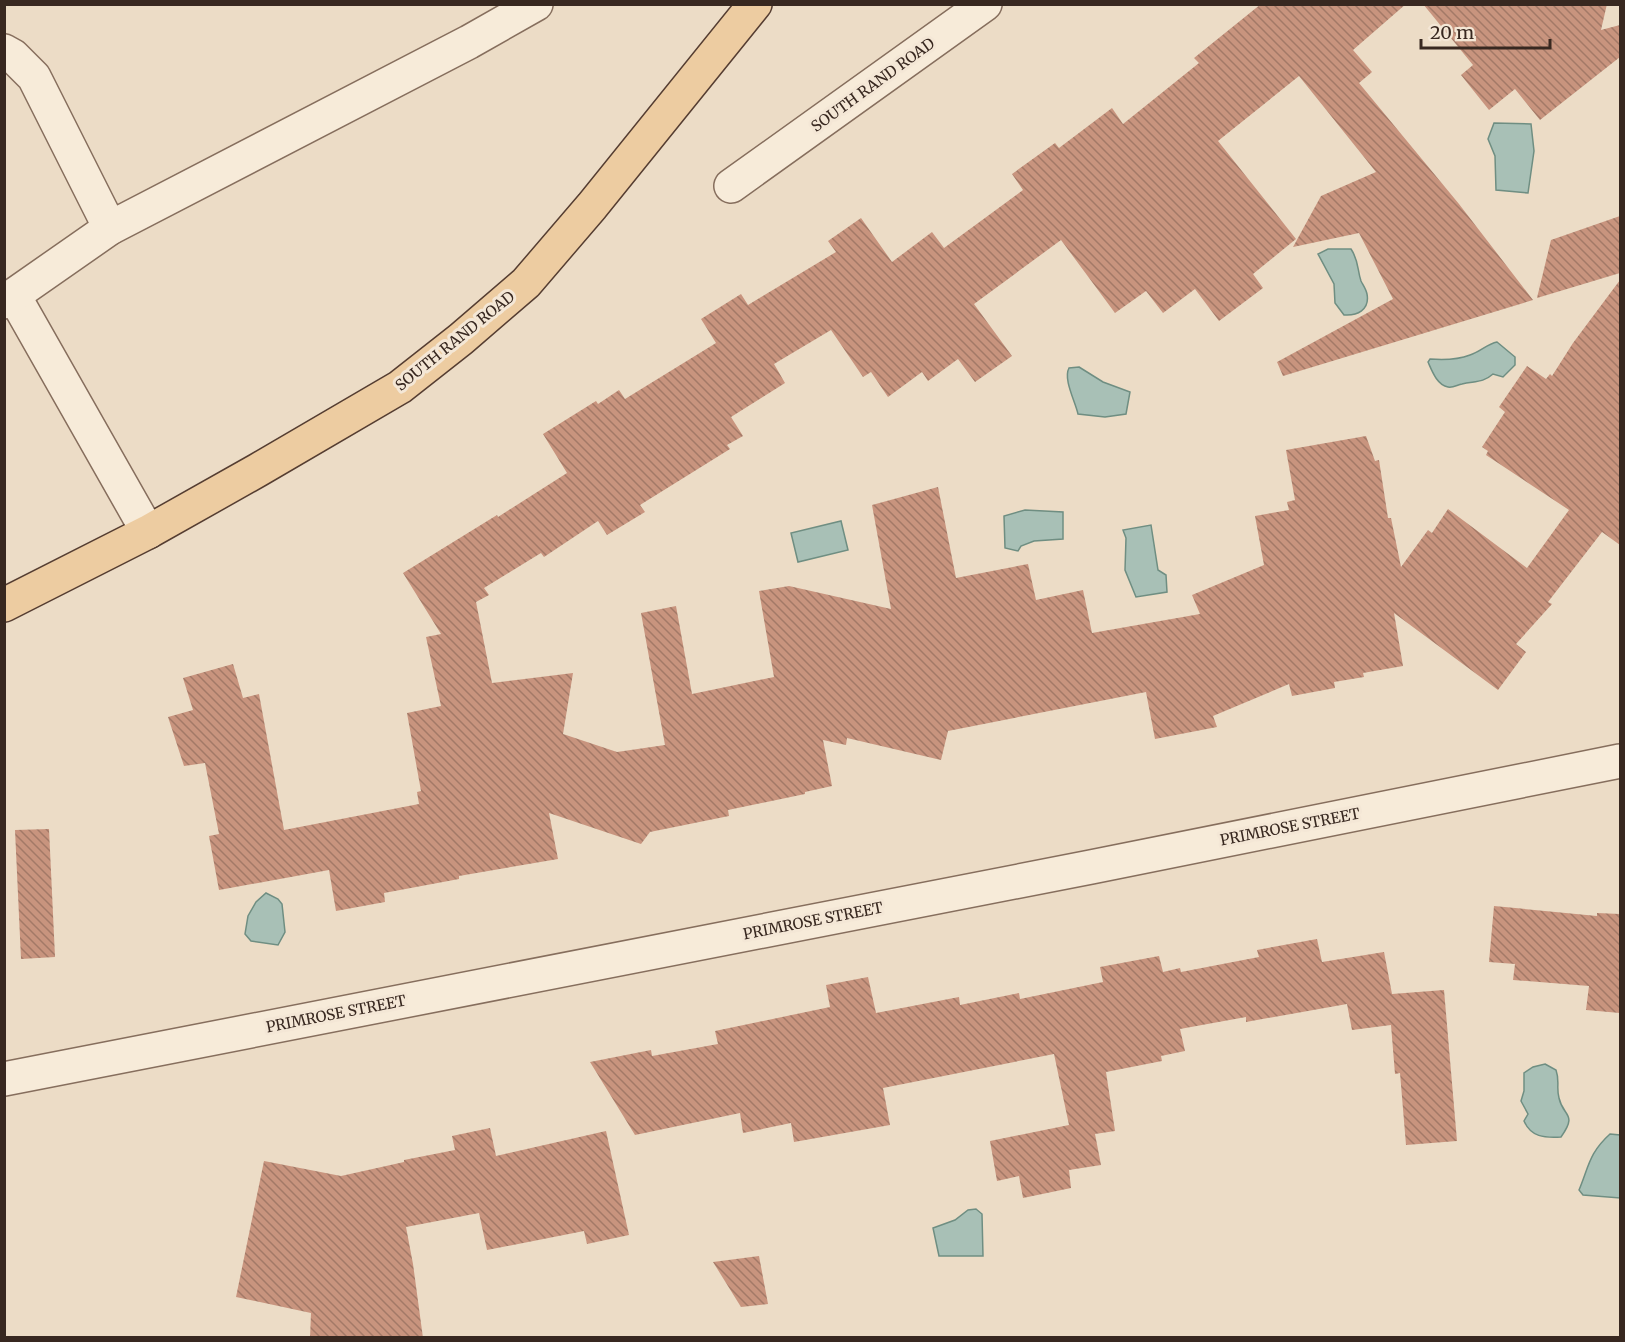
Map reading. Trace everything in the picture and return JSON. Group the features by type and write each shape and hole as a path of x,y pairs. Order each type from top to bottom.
{"main road":[{"name":"SOUTH RAND ROAD","path":"4,605 148,532 399,387 461,339 526,283 592,206 755,4"}],"street":[{"path":"148,532 9,299 110,228 469,42 536,4"},
{"name":"SOUTH RAND ROAD","path":"731,186 985,4"},
{"path":"4,51 13,56 34,77 110,228"},
{"name":"PRIMROSE STREET","path":"4,1079 1620,761"}],"shaded area":[{"path":"1494,123 1531,124 1534,151 1528,193 1496,190 1495,156 1488,139"},
{"path":"1328,249 1351,249 1354,253 1361,281 1367,292 1366,304 1362,311 1344,315 1335,303 1334,284 1318,254"},
{"path":"1497,342 1515,357 1515,365 1503,377 1493,374 1482,380 1448,387 1438,381 1428,362 1430,359 1465,357"},
{"path":"1079,367 1103,382 1130,392 1126,414 1105,417 1078,414 1067,378 1069,368"},
{"path":"1025,510 1063,512 1063,539 1034,541 1021,546 1018,551 1005,548 1004,516"},
{"path":"841,521 848,550 798,562 791,533"},
{"path":"1151,525 1158,570 1166,575 1167,592 1136,597 1125,570 1126,538 1123,530"},
{"path":"266,893 278,899 282,904 285,932 278,945 251,941 245,934 248,916 256,902"},
{"path":"1545,1064 1556,1070 1559,1098 1569,1119 1561,1137 1534,1133 1524,1121 1528,1114 1521,1101 1524,1091 1524,1073 1533,1067"},
{"path":"1610,1134 1620,1135 1620,1198 1583,1195 1579,1190 1590,1160"},
{"path":"976,1209 982,1214 983,1256 939,1256 933,1228 955,1220 968,1210"}],"building":[{"path":"1261,4 1406,4 1353,50 1372,72 1359,83 1459,204 1533,300 1283,376 1277,362 1393,299 1359,233 1293,247 1321,196 1376,172 1299,76 1218,141 1296,239 1253,274 1263,288 1219,321 1195,289 1163,313 1146,291 1115,313 1061,240 974,304 1012,356 975,382 958,359 928,381 922,372 888,397 871,372 863,377 831,330 774,364 785,383 731,417 743,436 727,445 730,449 640,505 645,512 607,535 598,521 544,557 541,553 484,588 489,595 476,602 492,683 573,673 563,734 617,752 665,745 641,613 676,606 692,694 774,677 759,591 789,586 891,609 872,505 938,487 956,578 1028,564 1036,600 1083,590 1092,633 1200,614 1192,595 1264,565 1255,516 1289,510 1287,502 1295,500 1286,450 1366,436 1375,461 1379,460 1388,518 1391,518 1401,567 1428,530 1432,533 1448,509 1527,568 1569,510 1486,455 1488,451 1482,447 1505,412 1499,407 1527,366 1546,379 1550,374 1552,376 1573,343 1620,280 1620,545 1602,532 1548,602 1552,604 1516,644 1526,652 1498,690 1394,613 1403,666 1363,673 1364,677 1334,682 1335,688 1292,696 1289,684 1213,716 1217,727 1155,739 1146,692 948,731 941,760 847,738 846,745 823,740 832,786 728,810 729,816 650,832 641,844 549,813 558,859 459,876 459,879 384,893 385,902 336,911 329,870 219,890 209,836 219,834 205,763 184,766 168,717 193,710 183,678 233,664 243,698 259,694 284,830 419,804 417,792 421,791 407,713 441,706 426,637 441,634 403,573 567,473 543,434 596,401 598,404 619,390 625,399 716,343 701,319 741,294 748,305 836,252 828,241 861,218 892,262 932,232 944,248 1023,190 1012,174 1055,143 1059,148 1112,108 1123,124 1199,63 1194,58"},
{"path":"1423,4 1607,4 1601,30 1620,25 1620,57 1540,120 1515,89 1489,110 1461,75 1473,65"},
{"path":"1620,216 1620,273 1537,298 1551,240"},
{"path":"49,829 55,957 21,959 15,830"},
{"path":"1494,906 1597,916 1597,913 1620,914 1620,1013 1586,1010 1589,986 1513,980 1515,964 1489,962"},
{"path":"1317,939 1322,962 1384,952 1392,994 1444,990 1457,1141 1406,1145 1400,1073 1395,1074 1391,1025 1352,1030 1347,1004 1246,1022 1246,1017 1180,1029 1185,1051 1161,1056 1162,1061 1106,1072 1115,1131 1095,1134 1101,1165 1069,1170 1071,1188 1023,1198 1019,1176 997,1181 990,1141 1069,1125 1054,1054 883,1088 890,1125 794,1142 791,1123 743,1133 740,1113 635,1135 590,1062 651,1050 652,1056 718,1044 715,1031 830,1007 826,985 868,977 876,1013 959,997 960,1005 1019,993 1020,999 1103,982 1100,967 1159,956 1163,972 1180,968 1181,972 1259,957 1257,950"},
{"path":"490,1128 496,1156 606,1131 629,1235 587,1244 584,1231 487,1250 479,1213 406,1227 423,1338 310,1338 311,1313 236,1297 264,1161 341,1176 455,1150 452,1136"},
{"path":"759,1256 768,1304 741,1307 713,1262"}]}
